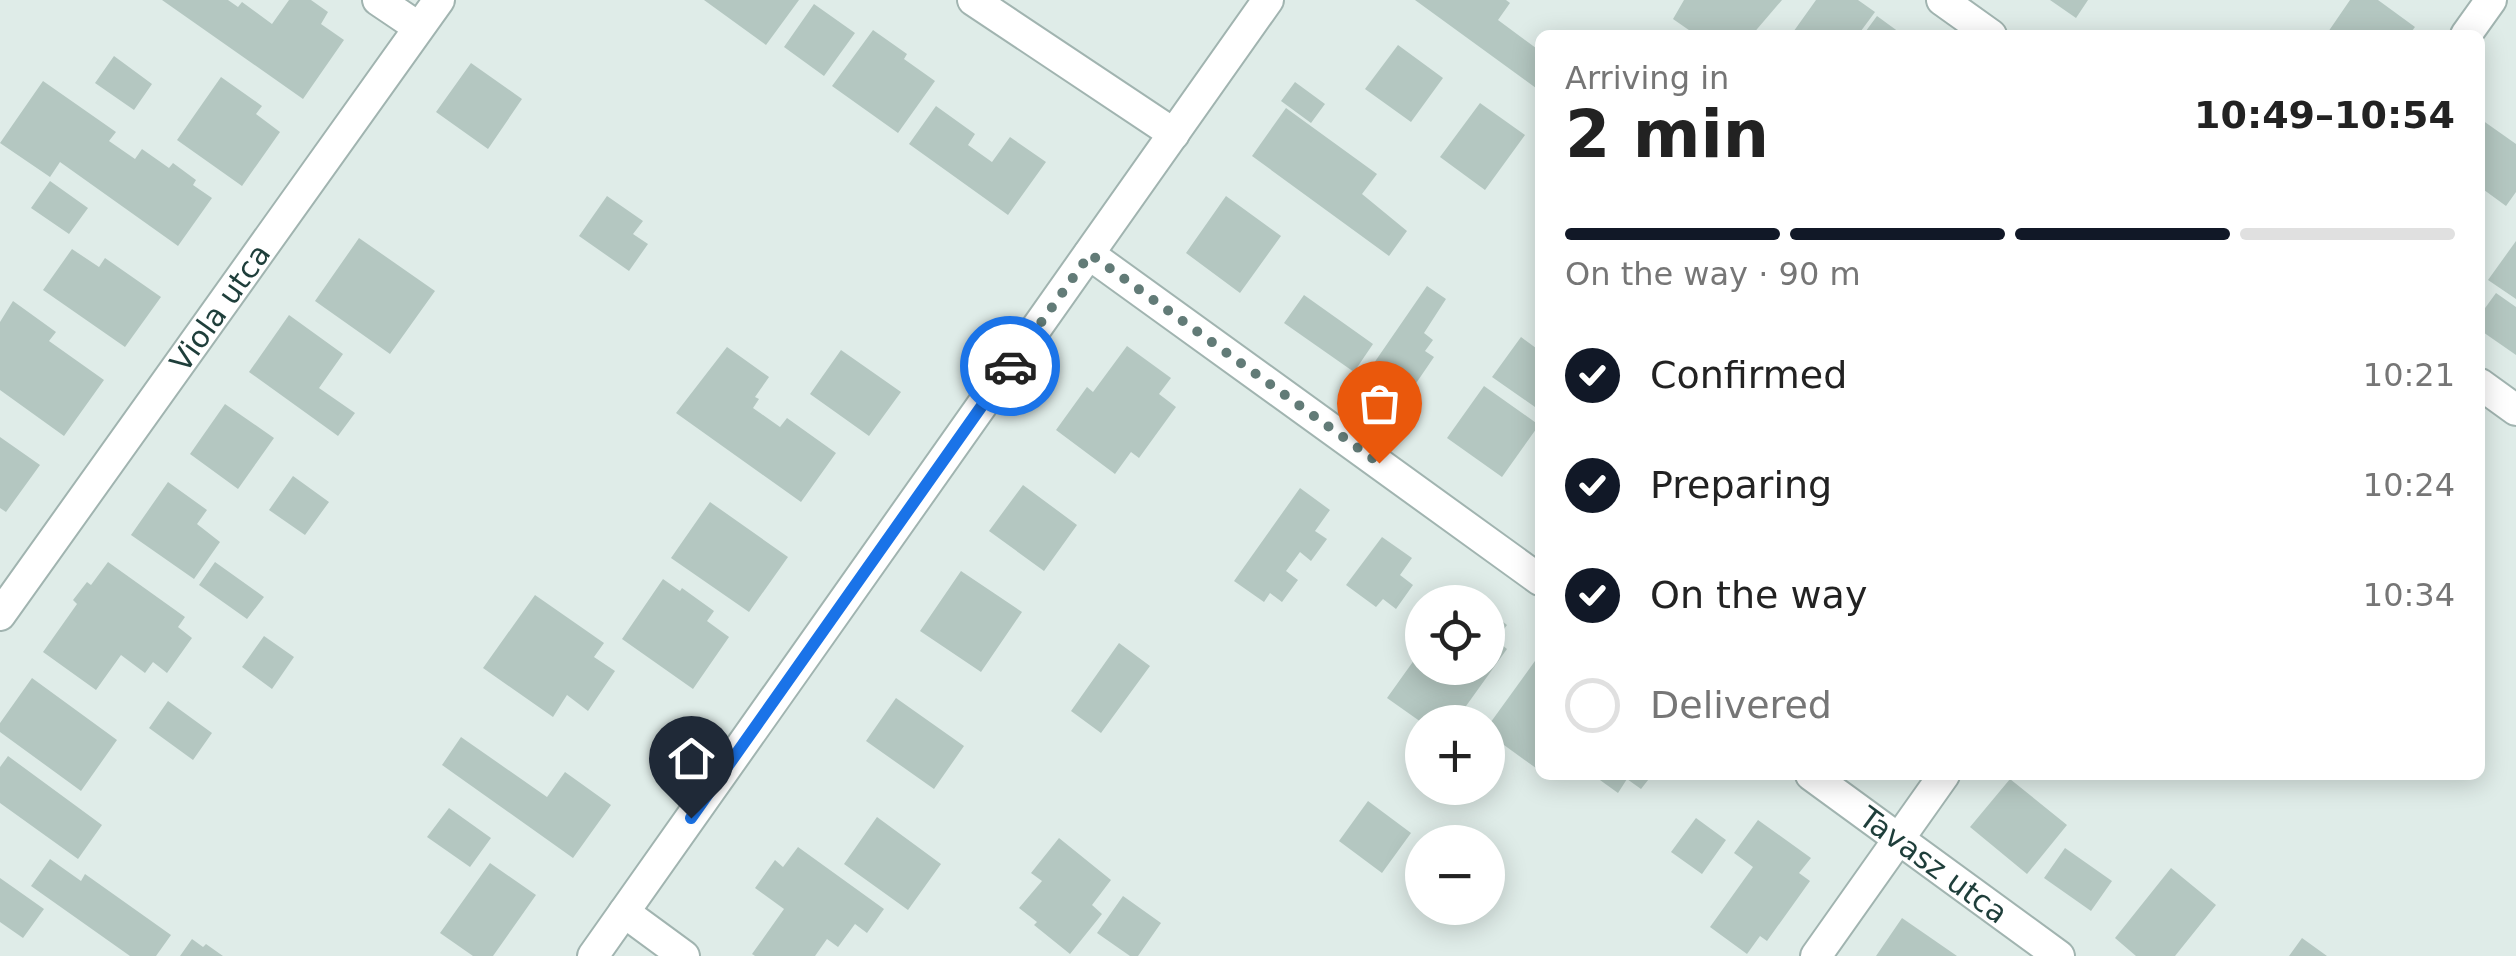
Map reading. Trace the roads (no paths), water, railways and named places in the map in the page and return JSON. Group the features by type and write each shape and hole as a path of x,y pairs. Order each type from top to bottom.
{"street":[{"path":"378,0 418,26"},
{"name":"Viola utca","path":"0,615 438,0"},
{"path":"973,0 1174,134"},
{"path":"593,956 1268,0"},
{"path":"1942,0 1985,30"},
{"path":"2470,30 2491,0"},
{"path":"1090,254 1535,576"},
{"path":"2485,388 2516,410"},
{"name":"Tavasz utca","path":"1817,780 2059,956"},
{"path":"1816,956 1940,780"},
{"path":"624,912 684,956"}]}
